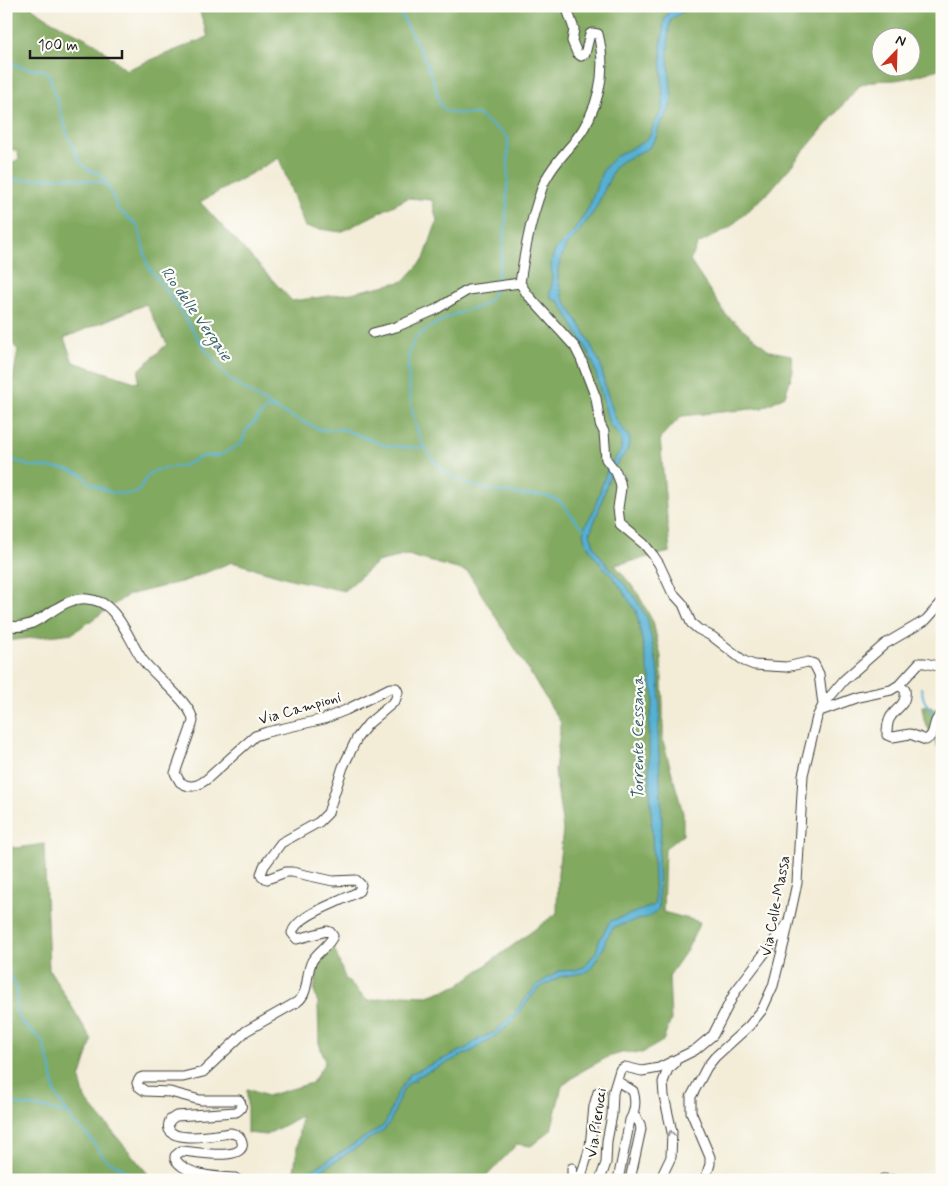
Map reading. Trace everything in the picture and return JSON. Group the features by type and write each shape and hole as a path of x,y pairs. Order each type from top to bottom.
{"street":[{"path":"566,6 574,29 572,41 577,53 581,56 585,54 590,34 592,32 598,34 602,78 598,97 588,121 574,142 558,159 545,180 528,232 520,283 527,294 575,347 581,359 596,398 600,424 604,432 606,459 616,472 621,488 618,508 620,524 644,544 652,554 659,564 672,592 683,604 693,625 748,663 761,666 786,667 808,662 814,664 819,674 822,708 858,697 882,693 899,685 919,663 925,662 942,667"},
{"path":"373,333 396,327 447,303 468,290 520,283"},
{"name":"Via Campioni","path":"6,625 26,626 37,621 54,608 80,599 98,601 106,606 123,626 147,666 175,693 191,715 193,720 191,728 175,773 180,782 189,786 200,784 207,779 261,733 329,717 390,688 396,688 398,692 395,701 368,724 357,738 343,767 328,813 319,822 281,843 270,856 262,871 262,877 267,879 286,872 292,872 332,881 356,880 360,882 361,888 359,891 302,920 293,929 292,933 297,939 327,931 333,936 331,942 317,953 312,960 303,997 246,1031 203,1072 189,1076 143,1078 138,1080 138,1086 145,1091 170,1092 200,1100 239,1100 242,1106 236,1112 176,1116 170,1120 168,1126 172,1133 182,1137 231,1133 237,1135 242,1144 240,1150 235,1154 219,1155 181,1151 175,1156 175,1160 183,1167 208,1176 235,1178 238,1180"},
{"name":"Via Colle-Massa","path":"705,1180 710,1157 691,1112 692,1097 706,1068 715,1057 749,1026 762,1010 773,986 784,943 799,866 803,774 815,722 822,708 844,680 894,638 926,620 942,602"},
{"path":"899,685 905,690 906,698 901,708 890,719 886,735 910,734 926,740 933,734 935,721 942,714"},
{"path":"660,1180 671,1157 672,1132 663,1082 668,1069 681,1057 695,1050 713,1035 735,992 788,922"},
{"name":"Via Pierucci","path":"600,1180 606,1163 609,1091 617,1081 620,1070 623,1068 639,1071 653,1070 681,1057"},
{"path":"617,1081 633,1090 635,1097 634,1114 630,1120 618,1180"},
{"path":"572,1168 572,1174 580,1179 590,1147 594,1106 598,1092 609,1091"},
{"path":"630,1180 641,1129 634,1114"},
{"path":"606,1163 620,1169"},
{"path":"883,1179 895,1180"}],"green space":[{"path":"6,6 32,6 32,8 52,21 95,43 126,70 208,37 198,6 942,6 942,68 920,74 920,28 870,28 870,78 907,78 873,81 859,86 769,192 730,227 698,244 690,261 726,315 770,351 791,355 793,371 785,396 762,408 682,416 660,438 670,552 615,565 637,592 653,622 661,657 663,741 683,813 683,835 665,848 663,912 700,922 687,950 669,976 671,1020 663,1041 642,1053 625,1052 608,1057 582,1071 562,1086 551,1130 531,1146 517,1144 483,1180 293,1180 301,1116 266,1135 247,1133 247,1089 267,1096 312,1083 325,1062 319,1043 318,1003 314,991 319,960 333,945 345,978 368,1001 402,995 428,996 459,985 557,913 558,873 563,830 555,771 561,723 468,572 407,555 377,562 344,591 291,579 232,562 185,581 128,595 73,633 6,641 6,390 11,389 18,350 6,338 6,166 19,159 18,152 6,146","holes":["279,158 305,227 341,232 408,198 432,200 437,221 424,259 404,281 351,293 292,301 200,202","146,304 167,344 139,370 138,383 73,362 64,338"]},
{"path":"922,706 930,706 942,717 942,755 924,720"},
{"path":"44,844 49,969 92,1040 80,1079 85,1099 153,1180 6,1180 6,846 17,848"}],"water":[{"path":"677,6 692,6 671,19 668,55 672,99 669,111 659,126 656,138 649,148 622,161 615,167 595,210 574,238 566,245 558,268 558,280 563,298 584,331 601,365 605,387 616,419 630,439 627,451 611,471 590,533 595,548 603,560 633,594 647,618 659,674 660,713 658,732 662,822 658,863 659,908 648,917 614,927 590,970 559,977 538,989 509,1025 494,1037 474,1050 415,1078 416,1081 411,1081 402,1092 385,1129 307,1180 302,1180 309,1172 383,1126 396,1095 410,1074 465,1049 478,1039 495,1032 514,1013 537,985 559,971 575,970 584,967 596,952 599,941 610,921 653,906 655,902 649,763 649,722 654,698 636,611 616,581 594,556 585,541 583,533 593,512 607,470 621,450 621,441 618,434 609,424 593,363 585,346 559,301 551,299 550,292 552,283 551,262 555,250 573,232 589,207 602,172 616,156 645,141 650,135 663,108 661,48 664,20 670,10"}],"waterway":[{"path":"399,6 399,11 421,51 435,85 441,107 451,113 477,114 508,137 505,228 496,282"},
{"path":"663,6 670,13"},
{"name":"Rio delle Vergaie","path":"6,57 19,66 44,70 49,75 67,133 80,162 89,170 98,173 105,180 118,209 138,226 148,266 154,275 167,291 206,350 229,379 274,408"},
{"path":"6,176 17,180 67,177 100,182 107,185"},
{"path":"495,289 491,298 484,304 463,311 434,325 419,335 411,346 408,358 409,385 411,404 420,438 437,465 450,475 485,489 555,499 585,529"},
{"path":"6,457 30,466 67,469 83,475 89,483 111,492 137,493 149,474 156,470 185,465 203,456 219,456 242,443 245,432 266,409 275,409 321,430 343,429 387,446 423,448"},
{"path":"921,688 924,700 935,717"},
{"path":"939,723 942,728"},
{"path":"6,969 17,987 16,1012 22,1023 42,1040 50,1064 55,1093 63,1106 75,1124 88,1135 105,1159 122,1168 137,1180"},
{"path":"6,1103 45,1108 68,1114"}],"water label":[{"name":"Torrente Cessana","path":"638,738"}]}
